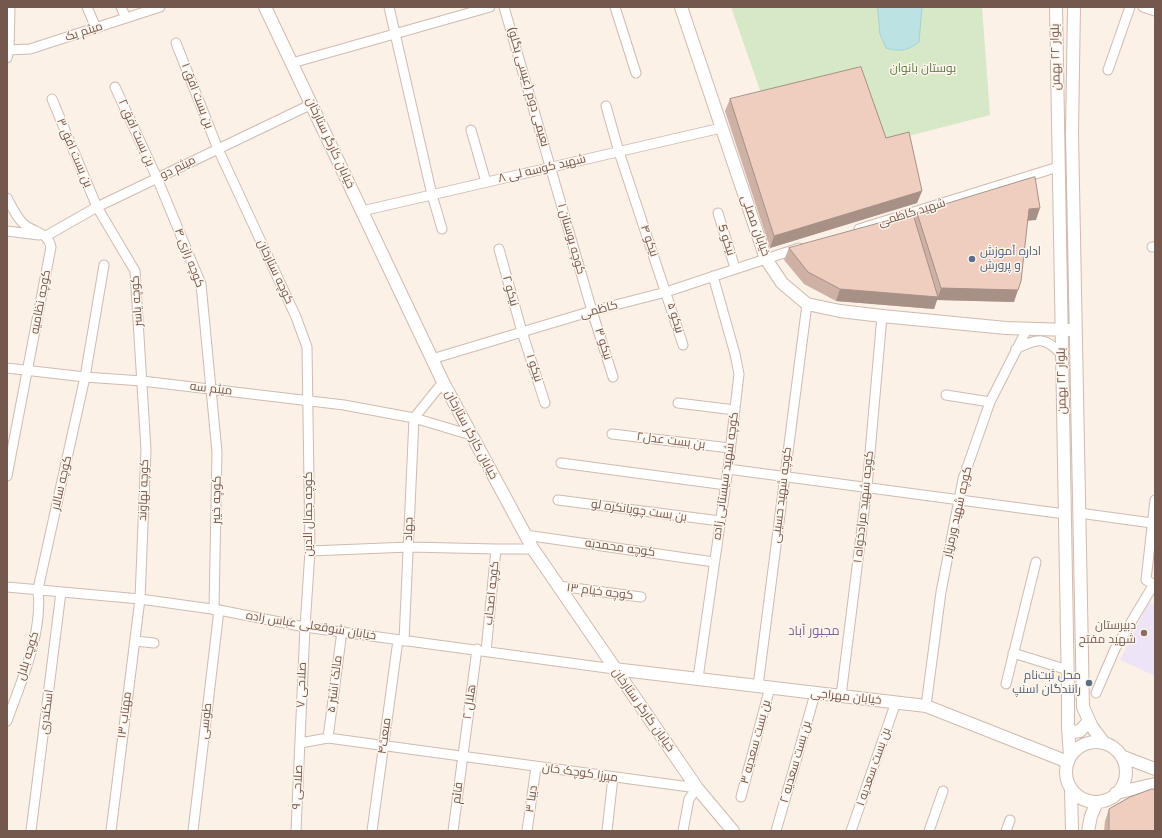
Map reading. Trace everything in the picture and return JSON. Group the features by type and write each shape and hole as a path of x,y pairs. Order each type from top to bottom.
{"street":[{"path":"8,53 10,7"},
{"path":"87,7 96,28"},
{"path":"121,7 126,18"},
{"name":"میثم یک","path":"8,53 30,49 160,7"},
{"name":"خیابان کارگر ستارخان","path":"265,7 443,382 525,535 614,669 697,788 731,829"},
{"path":"390,7 432,195 442,229"},
{"path":"292,63 490,7"},
{"name":"نعیمی دوم (عیسی بگلو)","path":"504,7 551,167"},
{"path":"615,7 636,72"},
{"name":"خیابان مصلی","path":"681,7 766,258 782,283 807,304 840,311 882,316 1026,329 1061,331 1075,330"},
{"name":"بلوار ۲۲ بهمن","path":"1056,7 1069,759"},
{"name":"بلوار ۲۲ بهمن","path":"1074,7 1072,133 1082,700 1083,707 1089,721 1104,743"},
{"path":"1108,70 1130,7"},
{"path":"1143,7 1155,11"},
{"name":"بن بست افق ۱","path":"176,43 218,149"},
{"name":"بن بست افق ۲","path":"115,87 157,178"},
{"name":"بن بست افق ۳","path":"52,99 97,207"},
{"name":"میثم دو","path":"46,236 97,207 312,104"},
{"name":"نیکو ۴","path":"606,106 619,152 666,292"},
{"name":"شهید کوسه لی ۸","path":"362,211 721,128"},
{"path":"471,130 486,182"},
{"name":"کوچه ستارخان","path":"218,149 296,317 307,347 307,401"},
{"name":"شهید کاظمی","path":"848,233 1058,166"},
{"name":"کوچه بوستان ۱","path":"551,167 592,311"},
{"name":"کوچه رازی ۴","path":"157,178 201,284 210,389"},
{"path":"7,198 25,225 46,236"},
{"name":"کوچه یاسر","path":"97,207 135,271 142,381"},
{"name":"نیکو 5","path":"718,213 735,268"},
{"path":"7,231 46,236"},
{"name":"کوچه نظامیه","path":"7,476 52,247 46,236"},
{"path":"766,258 811,244"},
{"name":"نیکو ۲","path":"499,249 522,332"},
{"name":"کاظمی","path":"432,359 592,311 666,292 766,258"},
{"name":"کوچه سالار","path":"38,589 85,377 104,265"},
{"name":"کوچه شهید سیستانی زاده","path":"698,678 728,469 738,374 736,354 713,276"},
{"name":"نیکو ۵","path":"666,292 683,344"},
{"name":"کوچه شهید حسینی","path":"764,686 784,476 807,304"},
{"name":"نیکو ۳","path":"592,311 613,377"},
{"name":"۱ کوچه شهید مرادخواه","path":"841,696 867,487 882,316"},
{"name":"کوچه شهید ورمزیار","path":"926,706 941,592 963,479 990,402 1026,329"},
{"name":"نیکو ۱","path":"522,332 545,403"},
{"path":"1016,349 1031,341 1044,340 1053,345 1062,355"},
{"name":"میثم سه","path":"7,368 85,377 142,381 344,405 414,418 471,435"},
{"name":"کوچه نهاوند","path":"140,598 146,450 142,381"},
{"path":"414,418 443,382"},
{"name":"کوچه خیبر","path":"210,389 217,452 216,610"},
{"path":"946,395 990,402"},
{"name":"کوچه جمال الدین","path":"304,627 310,551 307,401"},
{"path":"678,403 735,410"},
{"name":"جهاد","path":"401,641 409,547 414,418"},
{"name":"بن بست عدل۲","path":"612,434 730,448"},
{"path":"562,463 726,484"},
{"path":"728,469 1065,514"},
{"name":"بن بست چوپانکره لو","path":"558,500 720,521"},
{"path":"1096,693 1115,649 1152,583 1152,523 1155,500"},
{"path":"1079,513 1152,523"},
{"name":"کوچه محمدیه","path":"525,535 714,562"},
{"path":"310,551 409,547 496,549"},
{"name":"کوچه اصحاب","path":"482,650 496,549 533,548"},
{"path":"1006,684 1036,562"},
{"name":"کوچه خیام ۱۳","path":"559,586 641,597"},
{"name":"خیابان شوقعلی عباس زاده","path":"7,587 140,598 216,610 304,627 614,669"},
{"name":"کوچه بلال","path":"7,721 37,631 40,607 38,589"},
{"name":"اسکندری","path":"31,831 61,592"},
{"name":"مهتاب ۱۳","path":"111,831 140,598"},
{"name":"طوسی","path":"193,831 216,610"},
{"name":"صلاحی ۷","path":"300,743 304,627"},
{"name":"مالک اشتر ۵","path":"328,738 342,631"},
{"path":"135,641 154,644"},
{"name":"مبعث۴","path":"372,831 383,744 401,641"},
{"name":"هلال ۲","path":"463,755 482,650"},
{"path":"1013,653 1068,670"},
{"name":"خیابان مهراجی","path":"614,669 926,706 1069,759"},
{"name":"بن بست سعدیه ۳","path":"741,797 764,686"},
{"name":"بن بست سعدیه ۲","path":"776,831 816,694"},
{"name":"بن بست سعدیه ۱","path":"851,831 896,702"},
{"path":"1068,728 1073,732 1080,731 1089,721"},
{"name":"میرزا کوچک خان","path":"300,743 328,738 383,744 536,767 697,788"},
{"path":"1116,794 1122,785 1125,776 1125,765 1121,756 1114,748 1104,743 1093,742 1083,745 1069,759 1066,770 1067,780 1071,788 1083,798 1097,802 1107,799 1116,794 1155,783 1155,776"},
{"name":"صلاحی ۹","path":"296,831 300,743"},
{"name":"قائم","path":"453,831 463,755"},
{"path":"1121,756 1155,769"},
{"name":"دیبا ۳","path":"527,831 536,767"},
{"path":"607,831 614,777"},
{"path":"683,831 689,799 697,788"},
{"path":"1071,788 1072,827"},
{"path":"929,831 943,791"},
{"path":"1088,829 1091,816 1097,802"},
{"path":"1072,827 1080,818 1086,820 1088,829"},
{"path":"1006,831 1010,820"}],"shaded area":[{"name":"دبیرستان شهید مفتح","path":"1149,602 1155,605 1155,676 1120,660"}],"green space":[{"name":"بوستان بانوان","path":"731,7 982,7 990,115 885,142 762,96"}],"water":[{"path":"878,7 922,7 919,42 903,50 886,48 880,34"}],"building":[{"path":"861,67 886,138 909,132 922,191 774,236 730,99"},
{"name":"اداره آموزش و پرورش","path":"1035,177 1040,208 1029,209 1021,281 1018,290 941,288 917,213"},
{"path":"913,214 938,297 840,289 808,272 789,248"},
{"path":"1155,789 1155,831 1109,831 1109,809 1130,797"}],"place":[{"name":"اداره آموزش و پرورش","path":"972,259"},
{"name":"دبیرستان شهید مفتح","path":"1144,633"},
{"name":"محل ثبت‌نام رانندگان اسنپ","path":"1089,683"}],"district":[{"name":"مجبور آباد","path":"814,632"}]}
